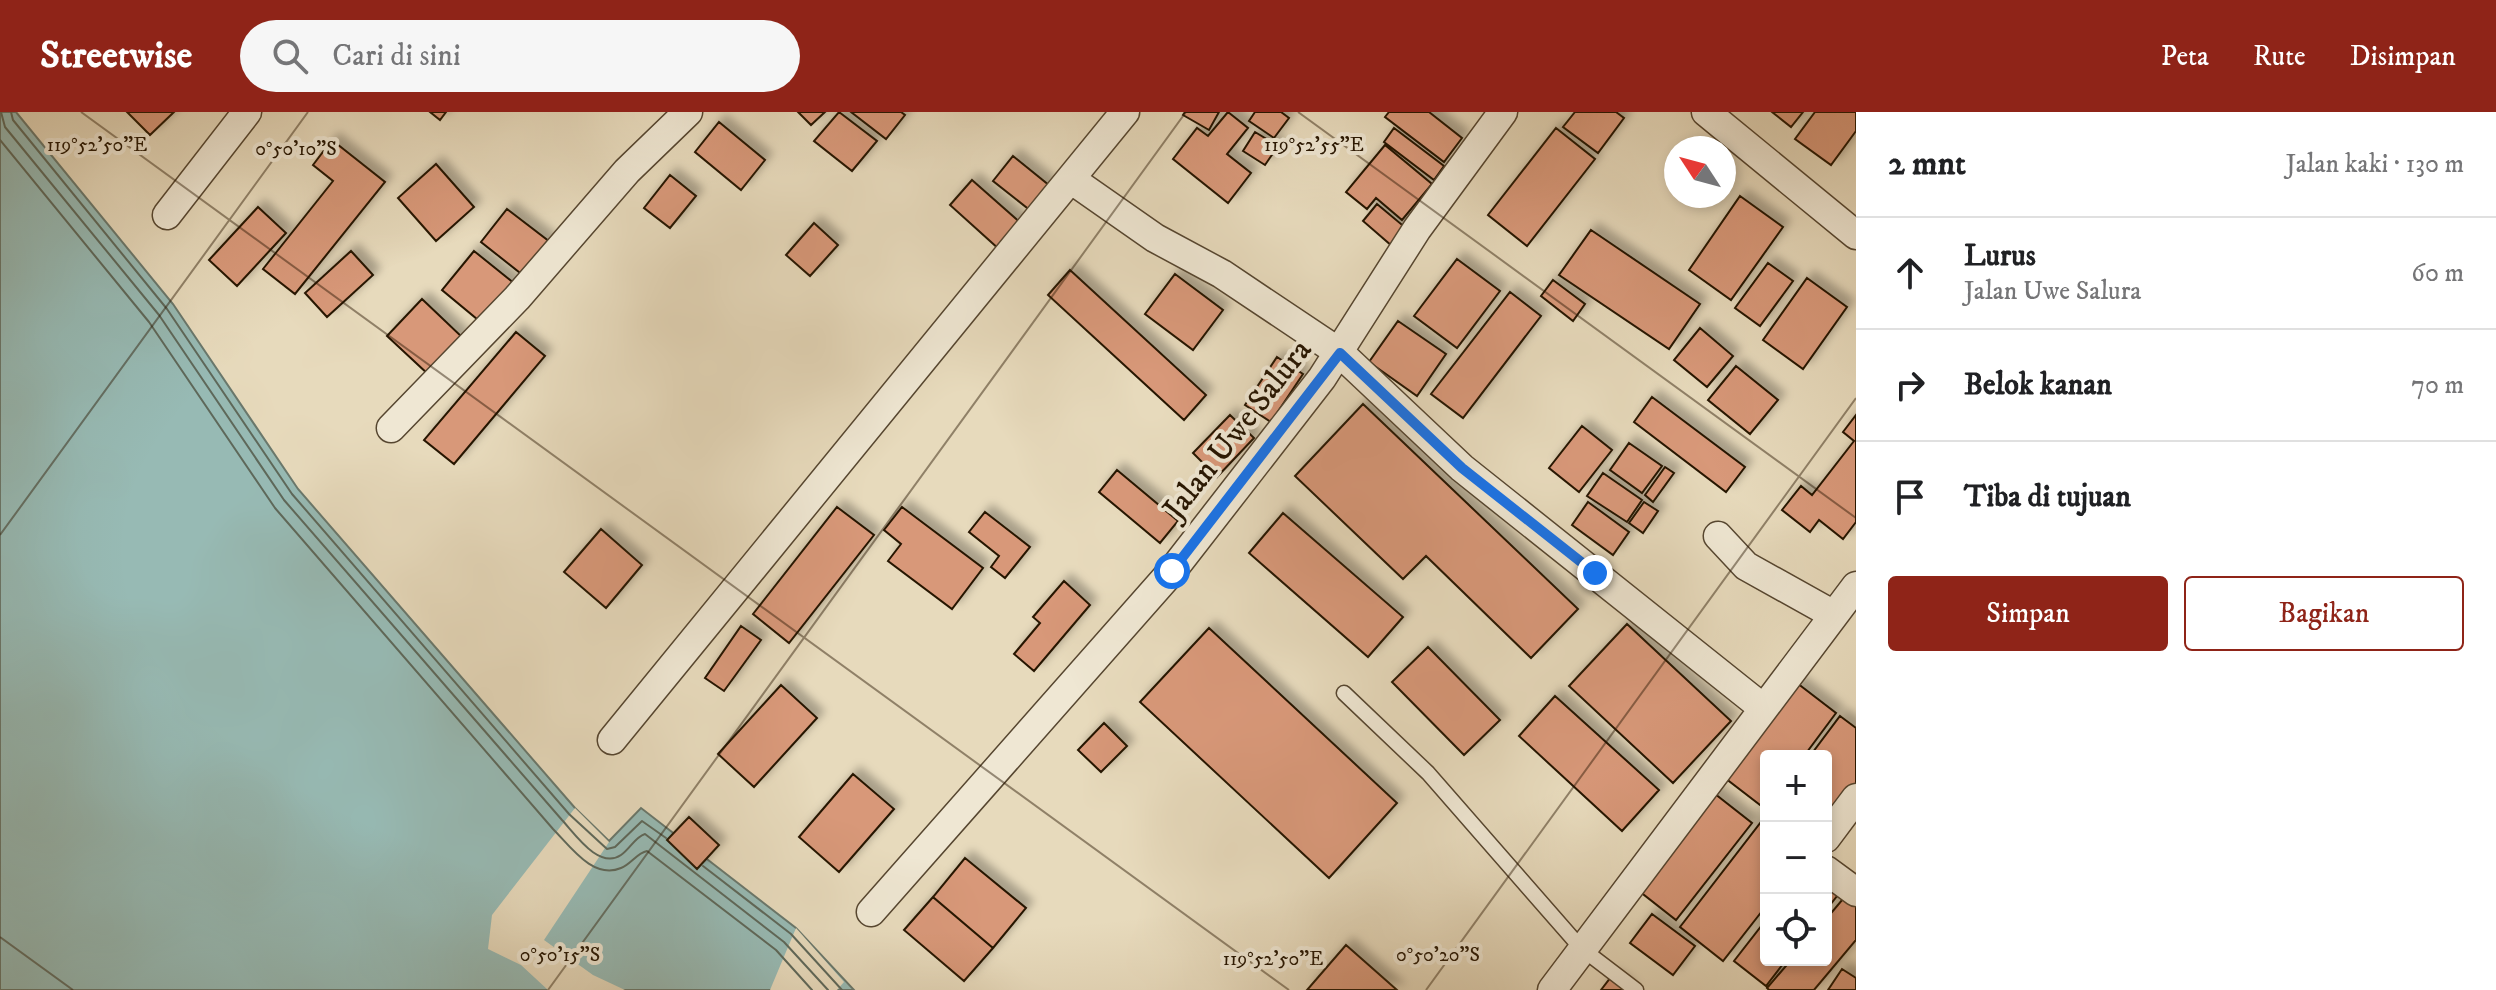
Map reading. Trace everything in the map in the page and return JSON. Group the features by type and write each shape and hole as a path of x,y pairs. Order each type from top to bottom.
{"street":[{"path":"167,215 247,112"},
{"path":"391,428 517,298 627,171 688,112"},
{"path":"612,740 1125,112"},
{"name":"Jalan Uwe Salura","path":"871,912 1172,571 1340,353 1417,229 1503,112"},
{"path":"1706,112 1856,235"},
{"path":"1072,180 1155,238 1222,274 1340,353 1462,468 1763,708"},
{"path":"1718,536 1746,566 1834,615"},
{"path":"1552,990 1856,586"},
{"path":"1832,830 1856,798"},
{"path":"1832,874 1856,892"}],"lane":[{"path":"1344,693 1428,773 1581,948 1636,990"}],"water":[{"path":"0,112 16,112 173,304 298,489 575,808 609,841 641,808 796,928 854,990 0,990"}],"pier":[{"path":"575,808 609,842 544,940 593,975 625,990 548,990 521,965 488,949 492,915"},
{"path":"796,928 844,982 837,990 770,990"}],"building":[{"path":"127,112 174,112 150,135"},
{"path":"430,112 446,112 440,120"},
{"path":"798,112 825,112 811,125"},
{"path":"839,112 877,141 852,171 814,141"},
{"path":"851,112 901,112 905,115 886,139"},
{"path":"1185,112 1219,112 1209,130 1183,115"},
{"path":"1228,112 1248,128 1227,154 1251,173 1228,203 1173,159 1197,128 1208,136"},
{"path":"1255,112 1281,112 1289,118 1274,138 1249,121"},
{"path":"1389,112 1429,112 1462,138 1444,162 1385,117"},
{"path":"1575,112 1616,112 1624,118 1598,153 1563,127"},
{"path":"1772,112 1803,112 1791,127"},
{"path":"1815,112 1856,112 1856,131 1831,165 1795,139"},
{"path":"719,122 765,160 741,190 695,152"},
{"path":"1394,128 1444,166 1434,180 1384,142"},
{"path":"1556,128 1595,159 1527,246 1488,215"},
{"path":"1255,132 1278,146 1265,165 1243,151"},
{"path":"332,140 385,182 295,294 263,269 333,181 313,165"},
{"path":"1385,145 1432,184 1402,220 1376,198 1367,209 1346,192"},
{"path":"1013,156 1050,186 1031,211 993,181"},
{"path":"436,164 474,207 436,241 398,198"},
{"path":"670,175 696,196 670,228 644,208"},
{"path":"972,180 1023,225 1000,250 950,205"},
{"path":"1740,196 1783,227 1731,300 1689,270 1732,208 1736,208"},
{"path":"1377,204 1407,229 1392,246 1363,221"},
{"path":"258,207 286,233 237,286 209,260"},
{"path":"507,209 550,242 524,276 481,242"},
{"path":"814,223 838,245 810,276 786,255"},
{"path":"1591,230 1700,304 1669,349 1559,275"},
{"path":"351,251 373,275 327,317 305,293"},
{"path":"474,251 515,284 483,324 442,290"},
{"path":"1457,259 1500,291 1457,348 1414,316"},
{"path":"1768,263 1793,281 1760,326 1735,308"},
{"path":"1070,270 1206,395 1184,420 1048,295"},
{"path":"1175,274 1223,310 1193,350 1145,314"},
{"path":"1807,278 1847,307 1803,369 1763,340"},
{"path":"1553,280 1585,304 1573,321 1541,296"},
{"path":"1510,292 1541,316 1463,418 1431,394"},
{"path":"422,299 463,338 429,375 387,336"},
{"path":"1398,321 1446,354 1417,396 1369,362"},
{"path":"1700,328 1733,356 1707,387 1674,360"},
{"path":"516,332 545,356 454,464 424,440"},
{"path":"1277,357 1303,374 1271,422 1245,405"},
{"path":"1736,366 1778,400 1750,434 1708,400"},
{"path":"1652,397 1745,467 1726,492 1634,422"},
{"path":"1363,404 1578,609 1531,658 1426,556 1403,579 1295,476"},
{"path":"1230,415 1254,438 1217,477 1193,453"},
{"path":"1856,415 1856,522 1843,539 1819,520 1810,532 1782,510 1801,486 1812,495 1854,441 1843,432"},
{"path":"1582,426 1612,450 1579,492 1549,468"},
{"path":"1629,443 1662,466 1642,493 1610,470"},
{"path":"1665,467 1674,473 1653,502 1645,495"},
{"path":"1117,470 1178,521 1160,543 1099,492"},
{"path":"1603,473 1642,500 1627,522 1587,496"},
{"path":"1588,502 1629,532 1613,555 1572,525"},
{"path":"1644,502 1658,511 1643,533 1629,523"},
{"path":"837,507 874,535 789,643 753,614"},
{"path":"902,507 983,568 952,609 888,561 901,544 884,530"},
{"path":"985,512 1030,547 1005,578 991,567 999,556 969,532"},
{"path":"1283,513 1403,617 1368,657 1249,553"},
{"path":"601,529 642,565 606,608 564,572"},
{"path":"1064,581 1090,605 1034,671 1014,654 1040,623 1033,617"},
{"path":"1627,624 1731,721 1673,783 1569,686"},
{"path":"741,626 761,640 724,691 705,678"},
{"path":"1209,628 1397,803 1329,878 1140,702"},
{"path":"1428,647 1500,720 1464,755 1392,682"},
{"path":"1797,683 1836,713 1808,750 1760,750 1760,805 1725,778"},
{"path":"781,685 817,718 754,787 718,754"},
{"path":"1555,696 1659,790 1622,831 1519,736"},
{"path":"1840,716 1856,728 1856,784 1832,816 1832,750 1814,750"},
{"path":"1104,723 1127,746 1101,772 1078,750"},
{"path":"853,774 894,809 839,872 799,837"},
{"path":"1710,790 1752,823 1676,920 1634,887"},
{"path":"689,817 719,845 697,869 667,840"},
{"path":"1760,823 1760,914 1723,961 1680,927"},
{"path":"965,858 1026,908 993,948 933,897"},
{"path":"1832,884 1841,891 1832,902"},
{"path":"1848,893 1856,900 1856,940 1814,990 1769,990 1767,988 1786,966 1832,966 1832,912"},
{"path":"933,897 993,948 964,981 904,930"},
{"path":"1652,914 1695,946 1673,975 1630,943"},
{"path":"1760,928 1760,966 1781,966 1766,986 1734,961"},
{"path":"1346,945 1397,990 1307,990"},
{"path":"1842,969 1856,978 1856,990 1828,990"},
{"path":"1611,977 1629,990 1601,990"}],"route":[{"path":"1172,571 1340,353 1462,468 1595,573"}]}
